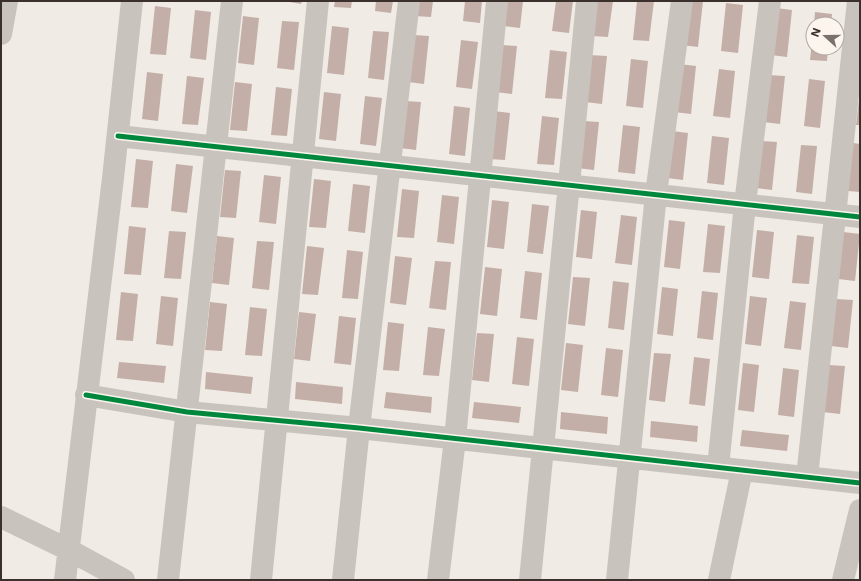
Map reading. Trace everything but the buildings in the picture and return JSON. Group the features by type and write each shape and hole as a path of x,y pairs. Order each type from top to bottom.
{"street":[{"path":"1,34 7,1"},
{"path":"65,580 118,136 132,1"},
{"path":"168,580 232,1"},
{"path":"261,580 304,156 318,1"},
{"path":"343,580 359,428 409,1"},
{"path":"438,580 455,439 497,1"},
{"path":"530,580 587,1"},
{"path":"617,580 656,194 682,1"},
{"path":"718,468 745,204 770,1"},
{"path":"807,477 858,1"},
{"path":"118,136 860,217"},
{"path":"86,394 187,412 359,428 860,483"},
{"path":"719,580 742,470"},
{"path":"843,580 860,510"},
{"path":"1,517 69,550 124,580"}],"cycle path":[{"path":"118,136 860,217"},
{"path":"86,395 187,412 359,428 860,483"}]}
